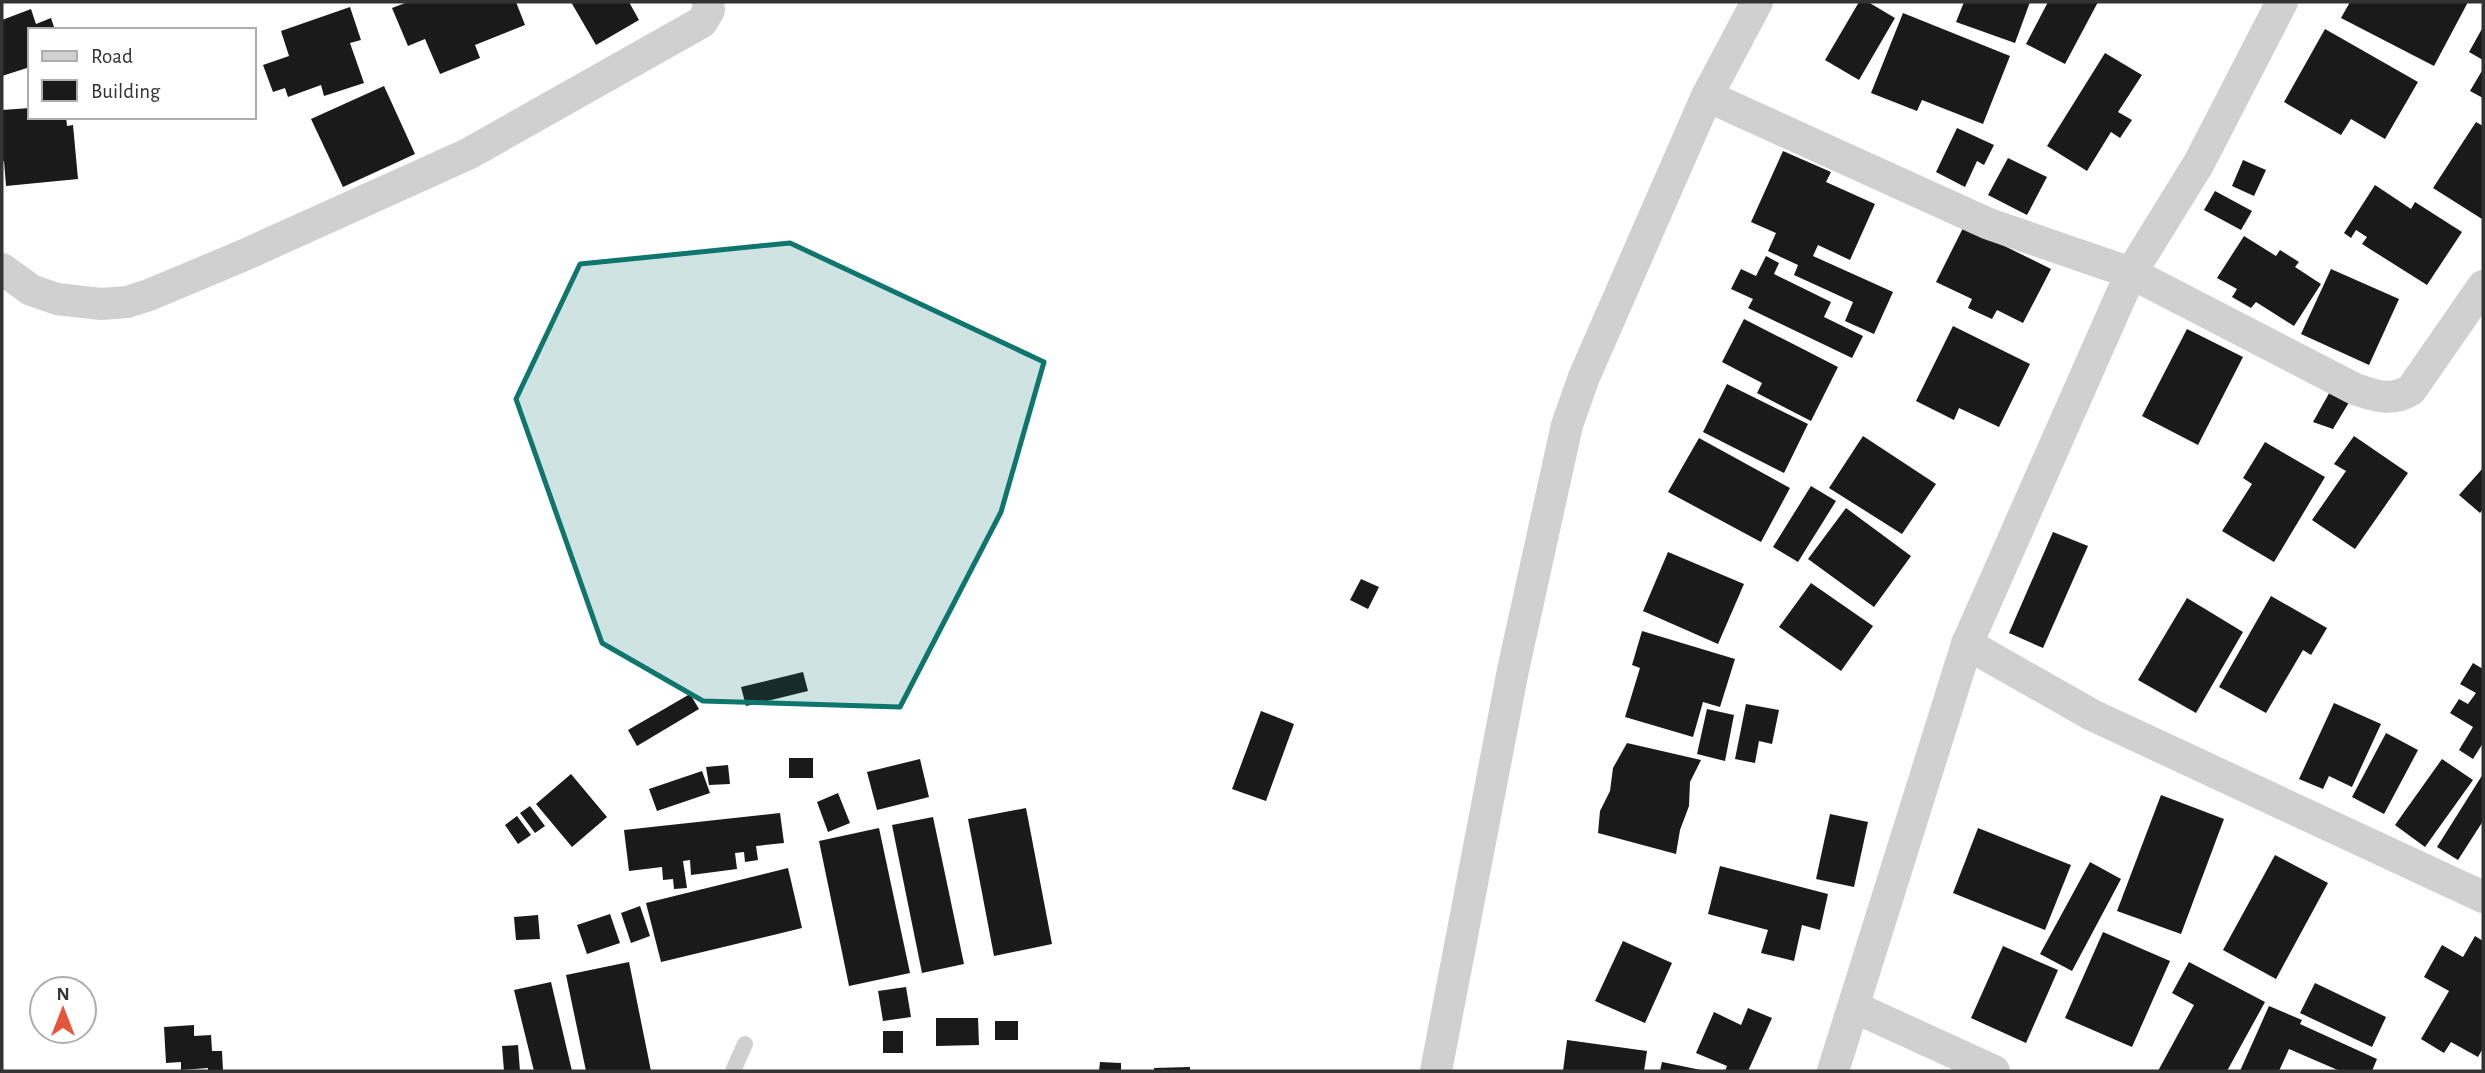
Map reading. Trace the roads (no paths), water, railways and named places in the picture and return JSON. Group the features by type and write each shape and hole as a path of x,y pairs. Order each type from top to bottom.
{"street":[{"path":"2,269 31,290 57,299 101,304 127,302 149,295 468,155 702,22 709,10 708,2"},
{"path":"1436,1071 1513,670 1567,425 1584,377 1707,96 1757,2"},
{"path":"1833,1071 1966,644 2131,273 2199,163 2282,2"},
{"path":"1707,96 1989,224 2131,273 2355,389 2379,397 2399,397 2411,390 2483,286"},
{"path":"1966,644 2092,715 2483,897"},
{"path":"1854,1007 1994,1071"}],"lane":[{"path":"733,1071 745,1044"}]}
